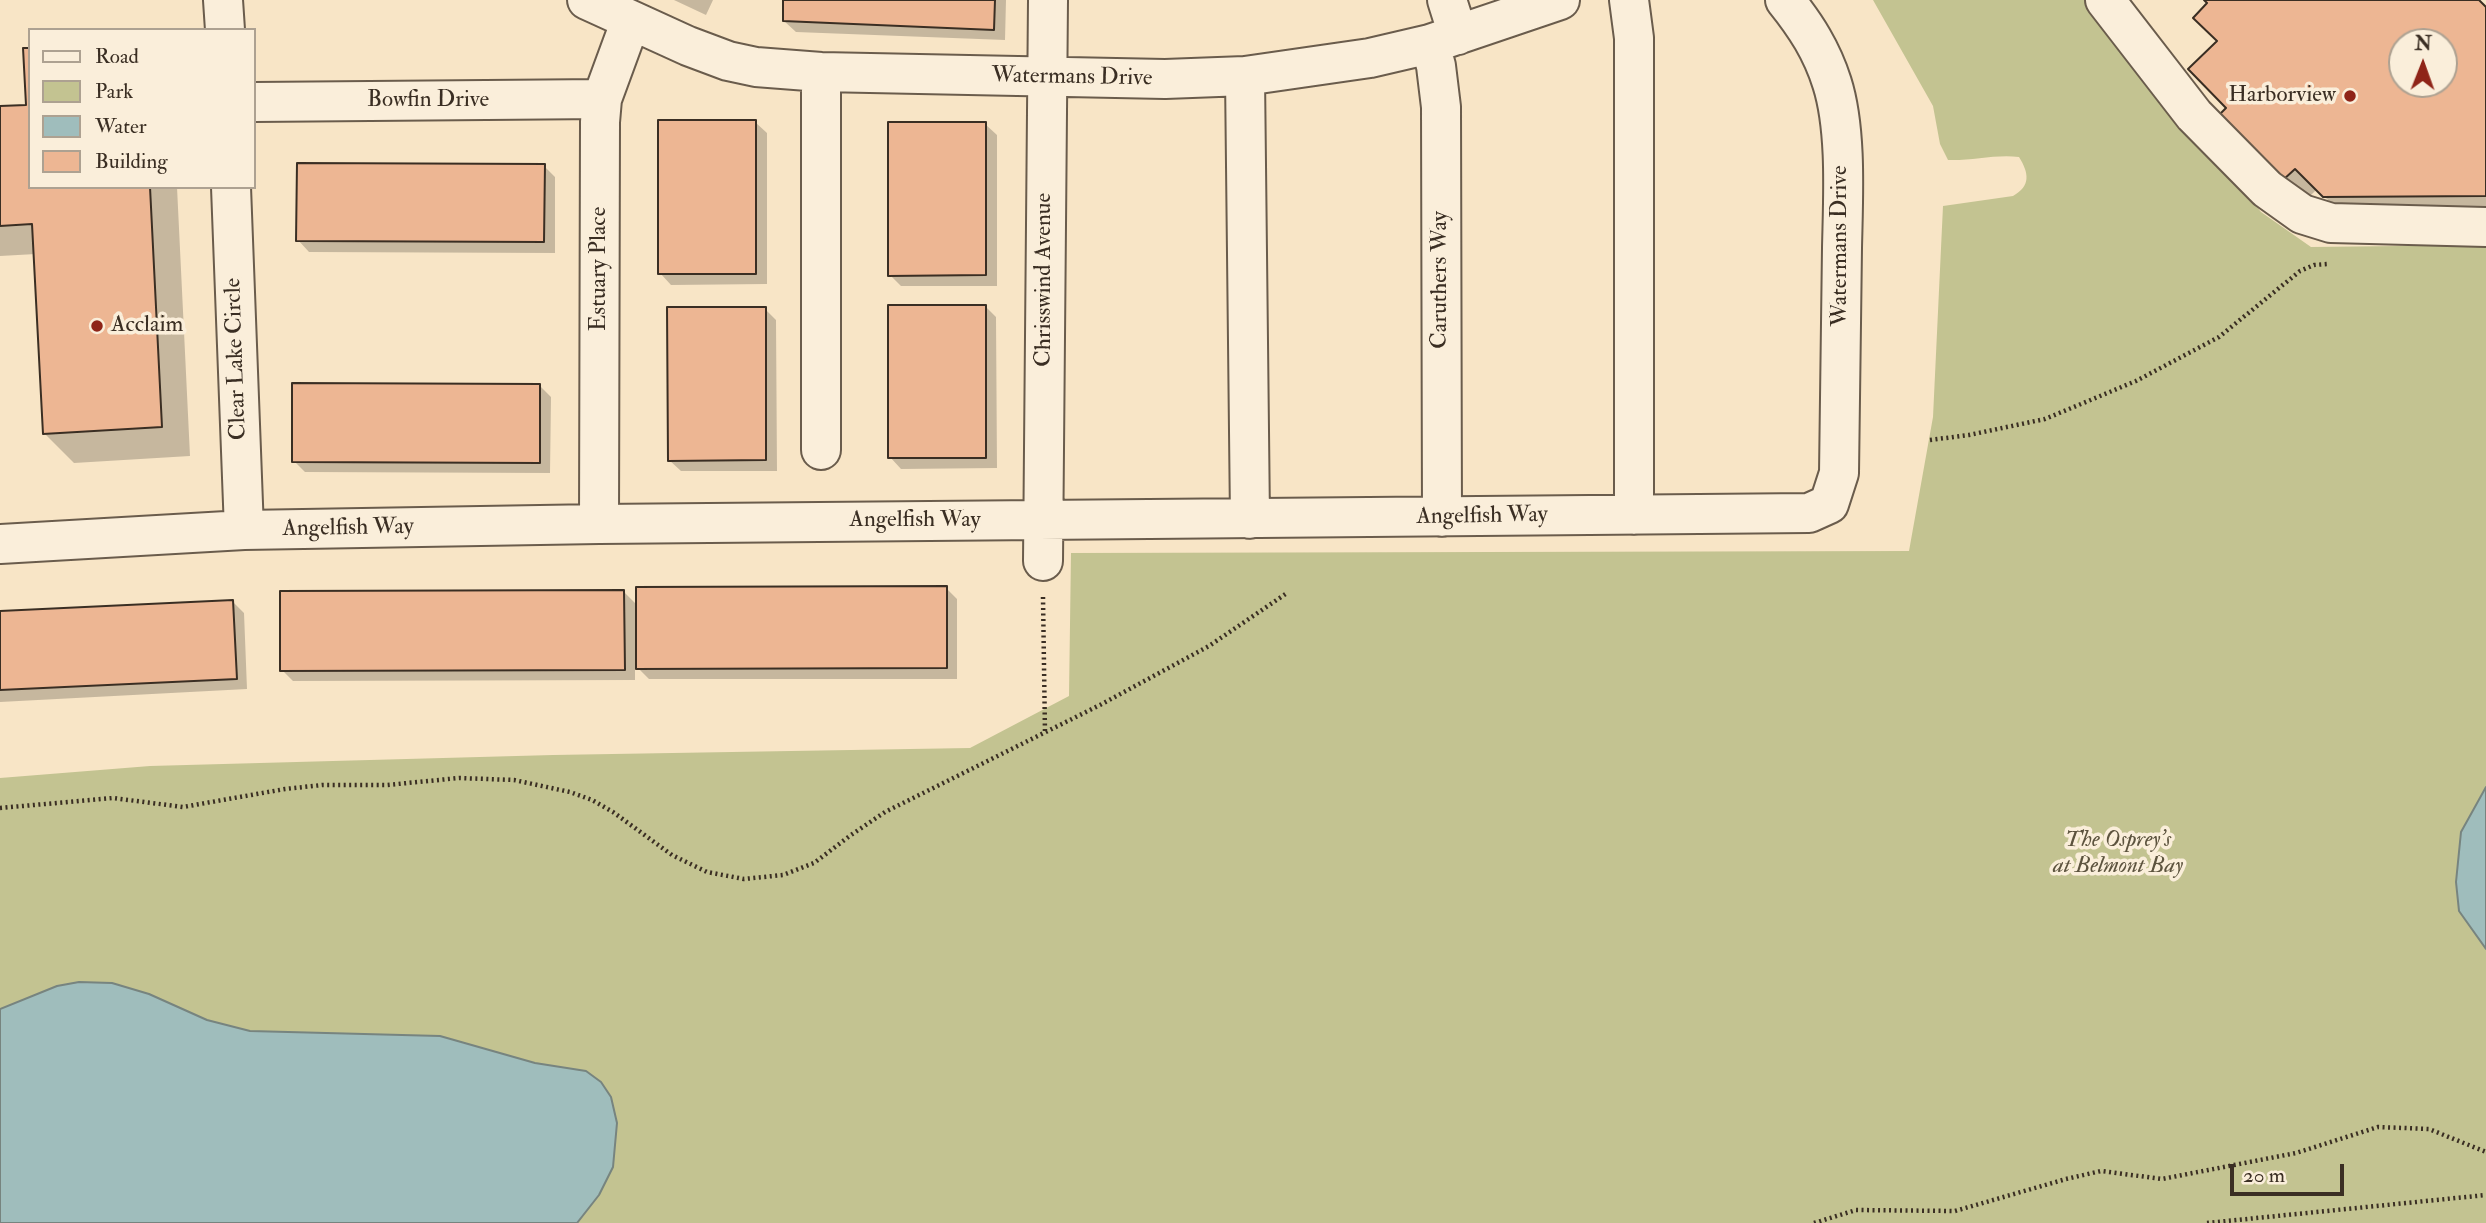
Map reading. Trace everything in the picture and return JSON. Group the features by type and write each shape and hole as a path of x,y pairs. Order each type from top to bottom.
{"street":[{"path":"223,0 225,28"},
{"name":"Watermans Drive","path":"587,0 688,46 728,61 756,67 821,72 1204,79 1245,76 1370,58 1445,26 1560,0"},
{"name":"Chrisswind Avenue","path":"1043,561 1048,0"},
{"path":"1629,0 1634,38 1634,515"},
{"name":"Watermans Drive","path":"1785,0 1821,52 1833,85 1839,118 1843,212 1839,473 1829,504"},
{"path":"2105,0 2203,125 2267,189 2302,214 2331,223 2486,226"},
{"name":"Estuary Place","path":"600,524 600,122 602,99 631,20"},
{"name":"Caruthers Way","path":"1442,517 1441,107 1436,66 1445,26"},
{"path":"821,72 821,450"},
{"path":"1245,76 1250,519"},
{"name":"Bowfin Drive","path":"256,102 602,99"},
{"name":"Clear Lake Circle","path":"231,189 244,530"},
{"name":"Angelfish Way","path":"0,544 244,530 600,524 1792,514 1809,513 1829,504"}],"path":[{"path":"1930,440 2045,419 2136,381 2219,337 2300,271 2314,265 2330,264"},
{"path":"1043,561 1045,733"},
{"path":"0,807 113,797 183,807 322,785 387,785 459,778 514,780 570,792 592,800 672,855 707,872 725,877 762,878 814,863 885,812 1045,733 1209,646 1287,593"},
{"path":"1814,1223 1856,1210 1955,1211 2101,1171 2162,1179 2296,1153 2378,1127 2429,1129 2486,1152"},
{"path":"2207,1223 2486,1195"}],"green space":[{"name":"The Osprey's at Belmont Bay","path":"1873,0 2092,0 2261,212 2311,247 2486,245 2486,1223 0,1223 0,778 150,766 553,755 970,748 1069,696 1071,553 1909,551 1933,417 1943,206 2013,196 2023,188 2026,174 2019,157 1948,160 1940,144 1933,106"}],"water":[{"path":"2486,787 2486,949 2459,911 2456,882 2461,832"},
{"path":"79,982 112,983 149,994 207,1020 250,1031 440,1036 535,1063 586,1071 601,1082 611,1097 617,1123 613,1167 599,1195 577,1223 0,1223 0,1009 57,986"}],"building":[{"path":"783,0 995,0 994,30 783,21"},
{"name":"Harborview","path":"2204,0 2479,0 2486,7 2486,196 2323,197 2295,169 2283,180 2218,116 2226,108 2188,69 2217,41 2193,18 2207,3"},
{"name":"Acclaim","path":"23,48 28,48 28,189 150,189 162,427 43,434 32,224 0,226 0,106 26,105"},
{"path":"658,120 756,120 756,274 658,274"},
{"path":"888,122 986,122 986,275 888,276"},
{"path":"297,163 545,164 544,242 296,241"},
{"path":"888,305 986,305 986,458 888,458"},
{"path":"667,307 766,307 766,460 668,461"},
{"path":"292,383 540,384 540,463 292,462"},
{"path":"947,586 947,668 636,669 636,587"},
{"path":"624,590 625,670 280,671 280,591"},
{"path":"233,600 237,679 0,690 0,611"}],"place":[{"name":"Harborview","path":"2350,96"},
{"name":"Acclaim","path":"97,326"}]}
